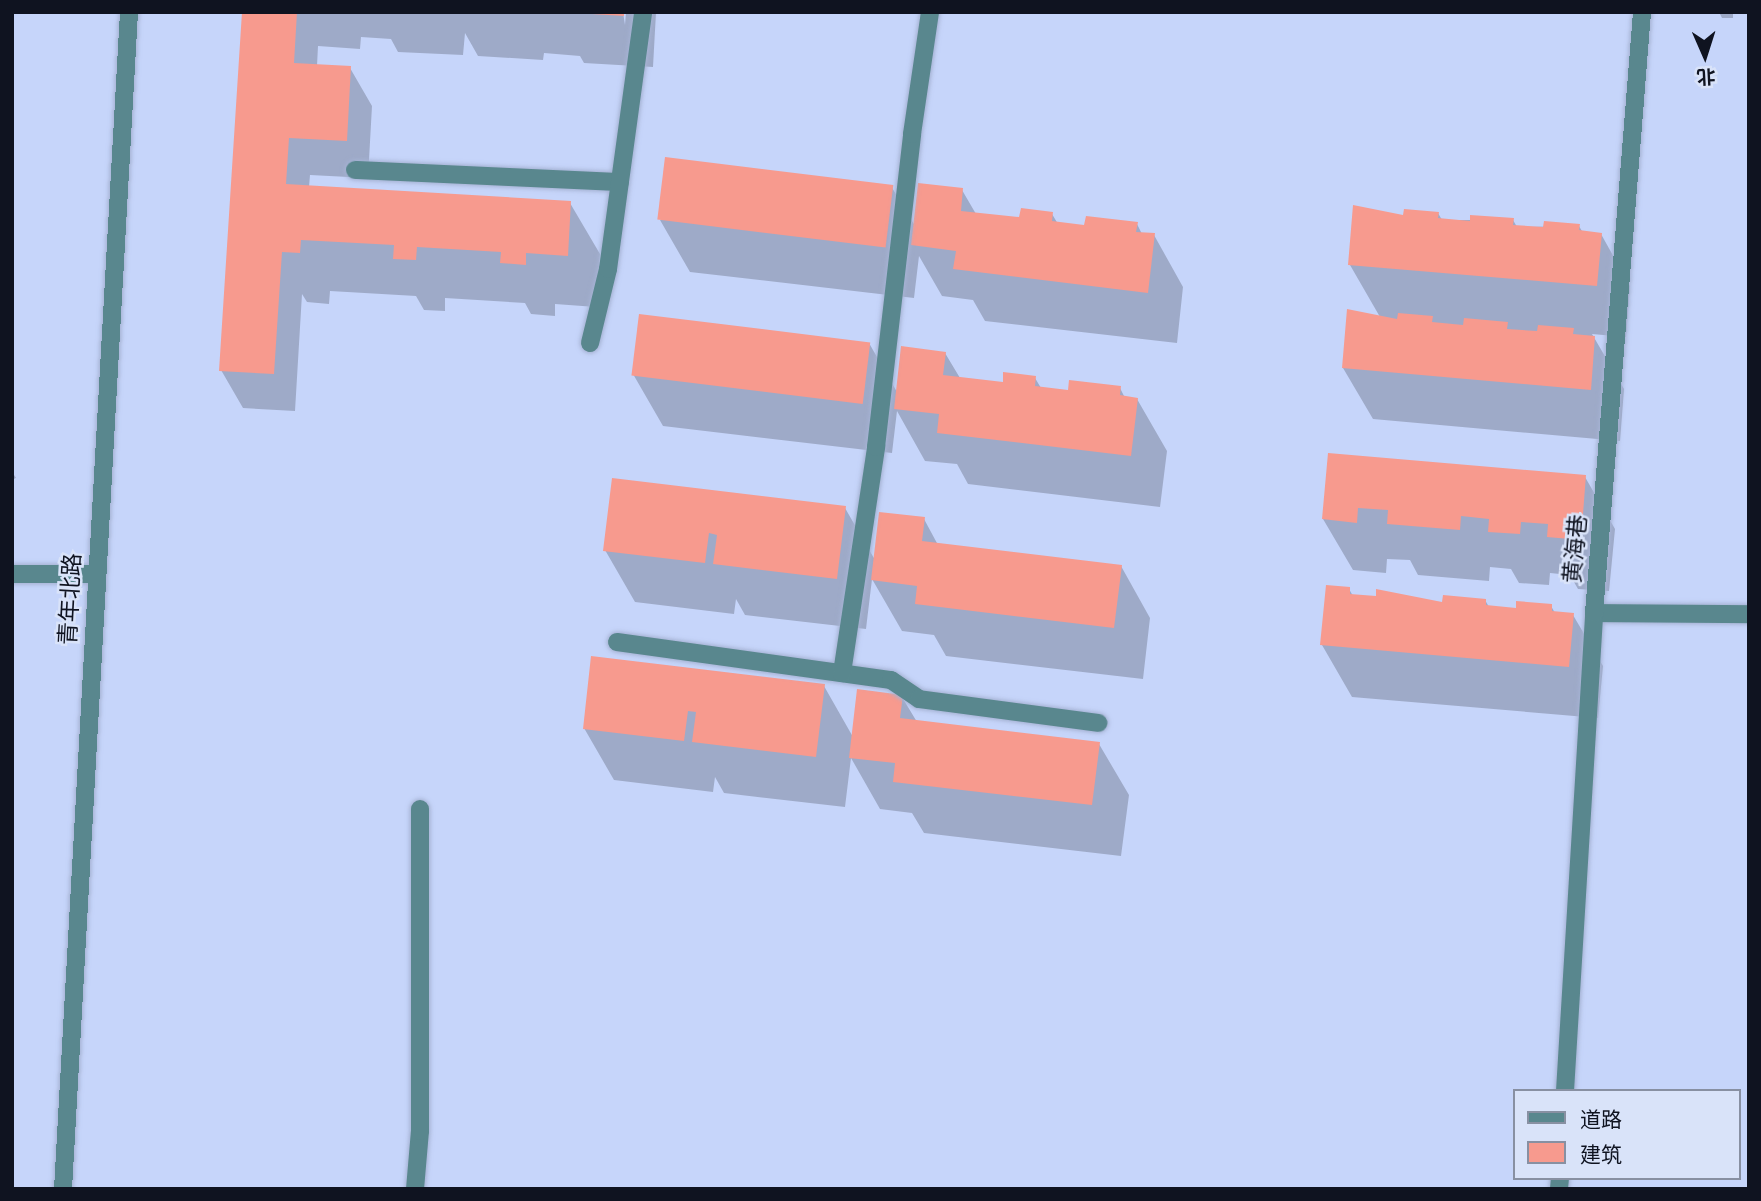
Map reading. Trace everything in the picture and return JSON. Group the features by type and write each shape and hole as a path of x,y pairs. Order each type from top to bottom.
{"street":[{"name":"青年北路","path":"63,1189 95,574 129,12"},
{"path":"590,343 608,269 643,12"},
{"path":"842,673 876,447 912,134 930,12"},
{"name":"黄海巷","path":"1565,1089 1594,613 1642,12"},
{"path":"355,170 620,182"},
{"path":"12,574 95,574"},
{"path":"1594,613 1749,614"},
{"path":"617,642 891,680 919,699 1098,723"},
{"path":"415,1189 420,1131 420,809"}],"building":[{"path":"242,12 297,12 294,63 351,66 347,141 289,138 286,184 571,201 568,256 526,253 526,265 500,263 501,252 417,247 416,260 393,259 394,245 301,240 300,253 282,252 274,374 219,371"},
{"path":"624,12 624,16 592,14"},
{"path":"665,157 893,185 886,248 657,220"},
{"path":"918,183 963,188 961,211 1019,217 1021,208 1053,212 1052,221 1084,225 1086,216 1138,222 1136,232 1155,233 1148,293 953,269 956,251 911,245"},
{"path":"1353,205 1403,215 1404,209 1439,212 1438,218 1470,221 1470,215 1514,218 1513,225 1543,227 1544,221 1580,224 1579,230 1602,233 1597,286 1348,265"},
{"path":"1347,309 1397,319 1398,313 1433,316 1432,322 1463,325 1464,318 1508,322 1507,329 1537,331 1538,325 1574,328 1573,334 1595,336 1591,390 1342,368"},
{"path":"639,314 870,342 863,404 631,376"},
{"path":"901,346 946,352 943,375 1003,382 1003,372 1036,376 1035,386 1068,390 1069,380 1121,386 1120,395 1138,398 1131,456 937,433 939,414 894,409"},
{"path":"1328,453 1586,475 1581,540 1547,537 1548,524 1521,522 1520,534 1488,532 1489,519 1461,516 1460,530 1387,524 1388,510 1358,508 1357,523 1322,519"},
{"path":"612,478 846,506 837,579 713,564 717,535 709,533 705,563 603,551"},
{"path":"879,512 925,517 922,541 1122,565 1114,628 915,604 917,586 871,580"},
{"path":"1326,585 1350,587 1350,594 1376,596 1376,589 1442,602 1443,595 1486,599 1486,605 1516,608 1516,601 1552,604 1552,611 1574,613 1569,667 1320,645"},
{"path":"591,656 825,684 816,757 692,742 696,712 688,711 684,741 583,729"},
{"path":"857,689 903,695 900,718 1100,742 1092,805 893,782 895,763 849,758"}]}
